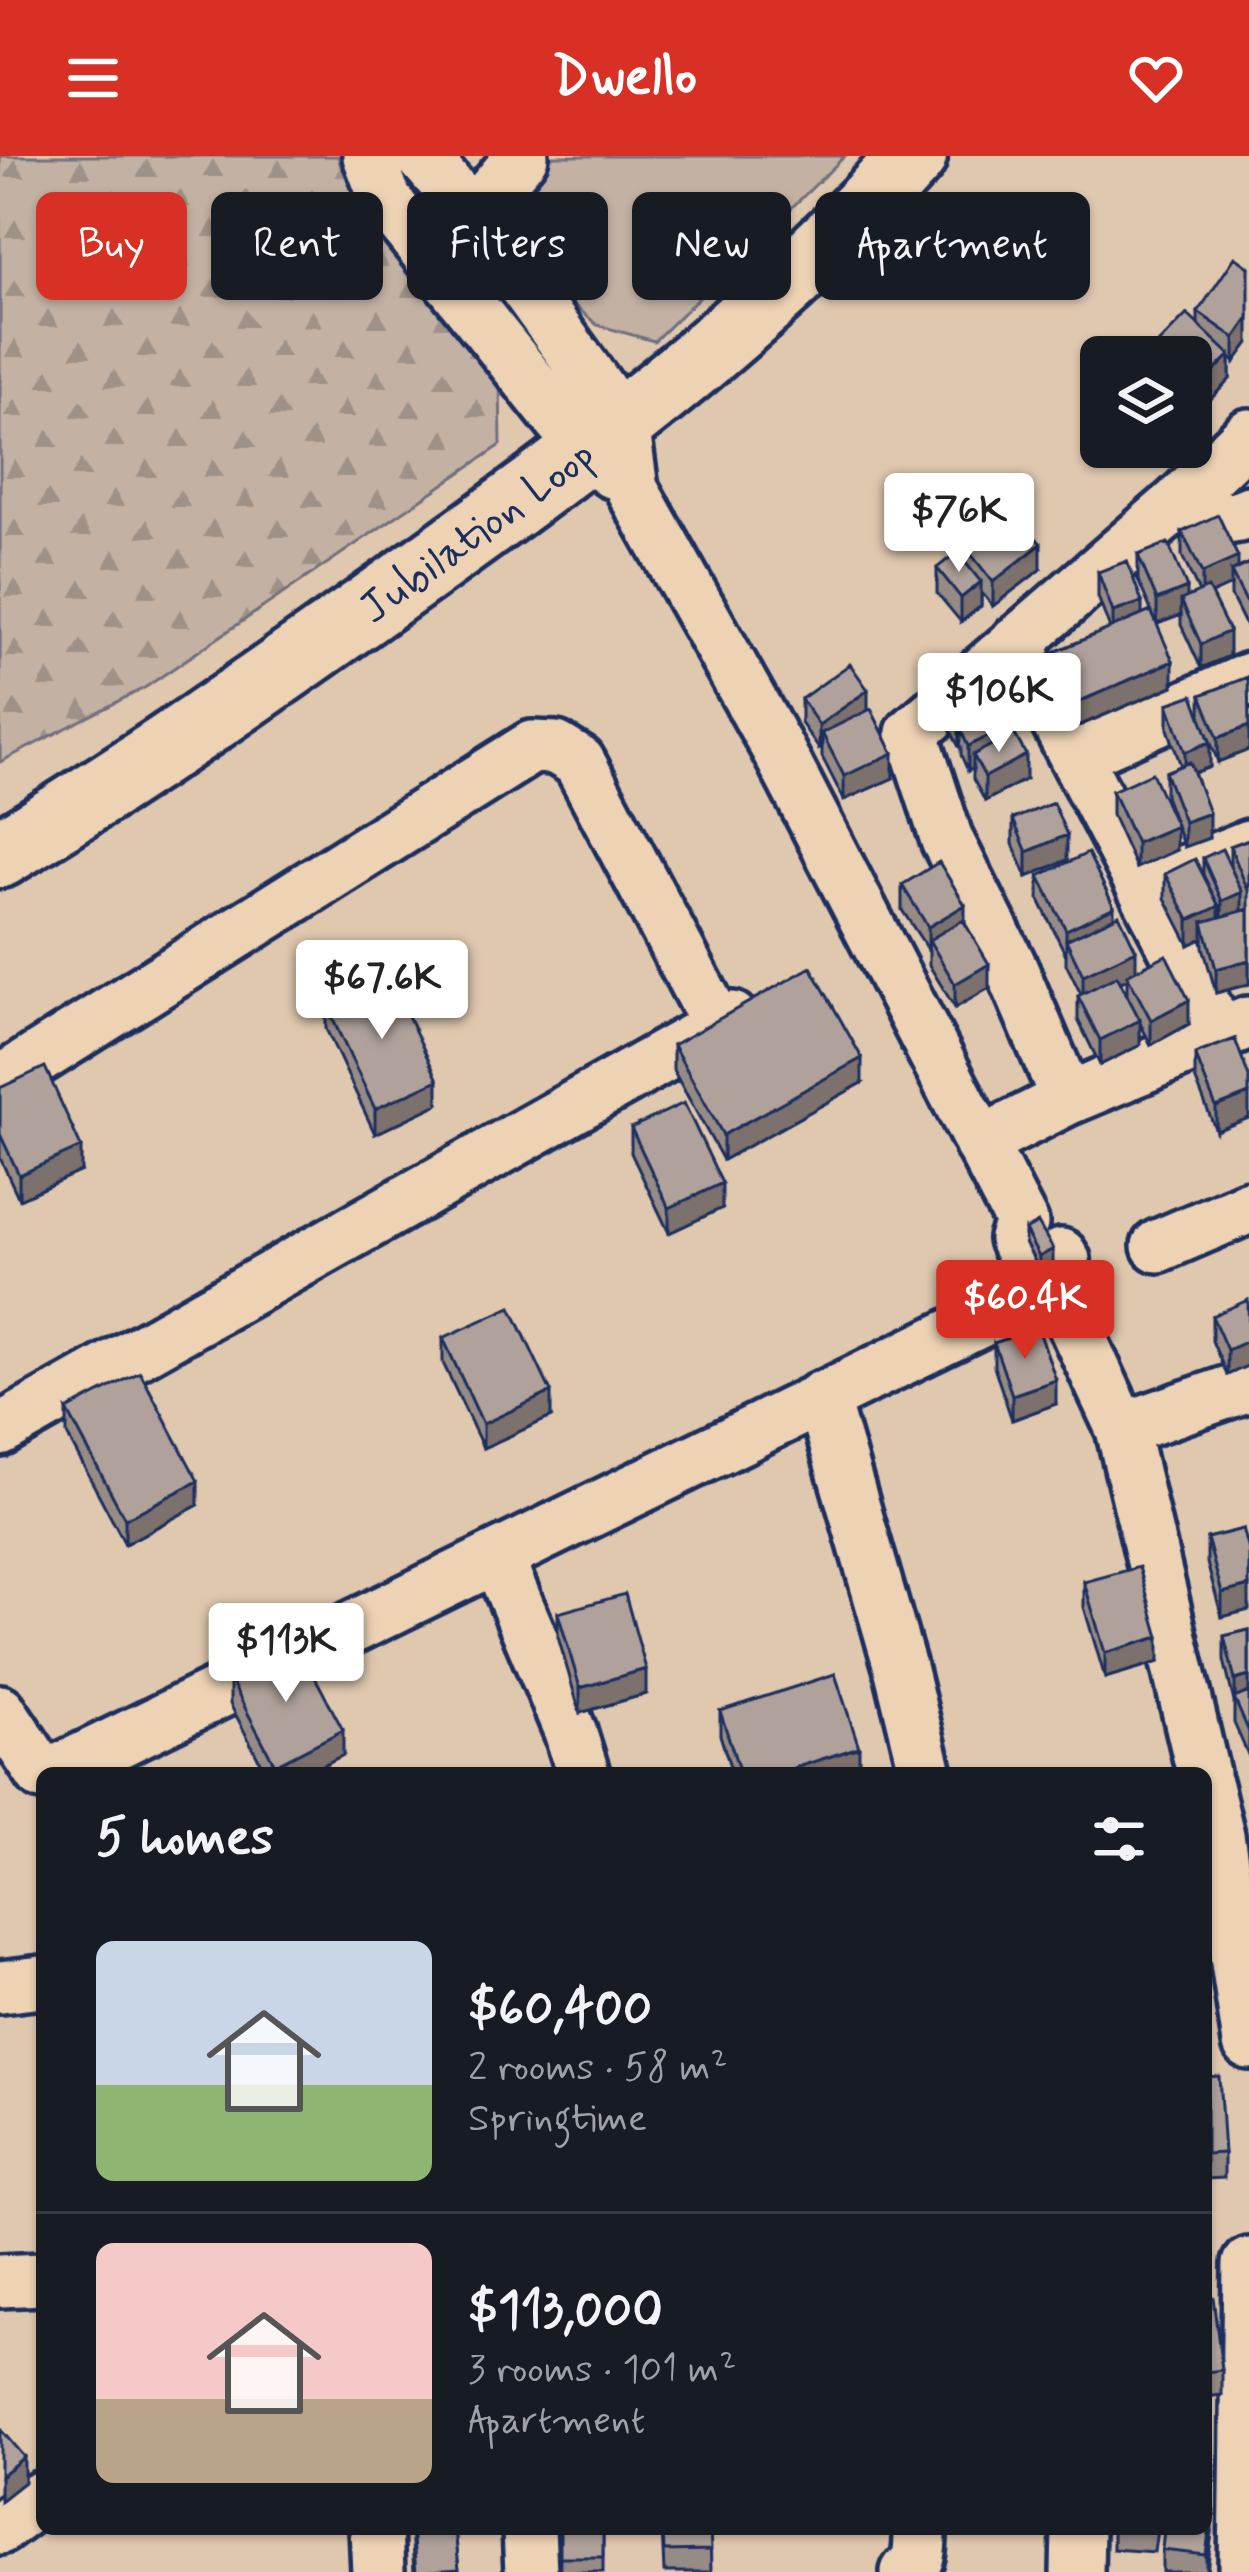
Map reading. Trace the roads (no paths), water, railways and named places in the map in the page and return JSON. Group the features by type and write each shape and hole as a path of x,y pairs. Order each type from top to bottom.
{"main road":[{"name":"Jubilation Loop","path":"0,854 614,454 913,156"}],"street":[{"path":"369,156 386,201 614,454"},
{"path":"422,156 453,192"},
{"path":"492,192 522,156"},
{"path":"523,300 776,746 1022,1223 1015,1239 1034,1277 1055,1284 1122,1429 1202,1767"},
{"path":"1067,1099 1010,964 947,840 912,733 1178,503 1249,435"},
{"path":"1178,503 1209,517 1237,518 1249,512"},
{"path":"980,1143 1067,1099 1235,1029 1144,888 1016,642"},
{"path":"1075,756 1249,679"},
{"path":"0,1082 532,747 556,748 579,762 718,1026"},
{"path":"1144,888 1249,846"},
{"path":"0,1430 772,996"},
{"path":"1158,1246 1249,1207"},
{"path":"66,1767 997,1313"},
{"path":"1122,1429 1249,1385"},
{"path":"822,1397 925,1767"},
{"path":"498,1559 581,1767"},
{"path":"0,1711 37,1767"},
{"path":"1212,1810 1249,2043"},
{"path":"0,1988 36,1983"},
{"path":"1245,2572 1234,2423 1249,2264"},
{"path":"0,2281 36,2279"},
{"path":"0,2528 36,2501"},
{"path":"376,2535 378,2572"},
{"path":"529,2535 532,2572"},
{"path":"907,2572 920,2549 920,2535"},
{"path":"1077,2572 1078,2535"}]}
